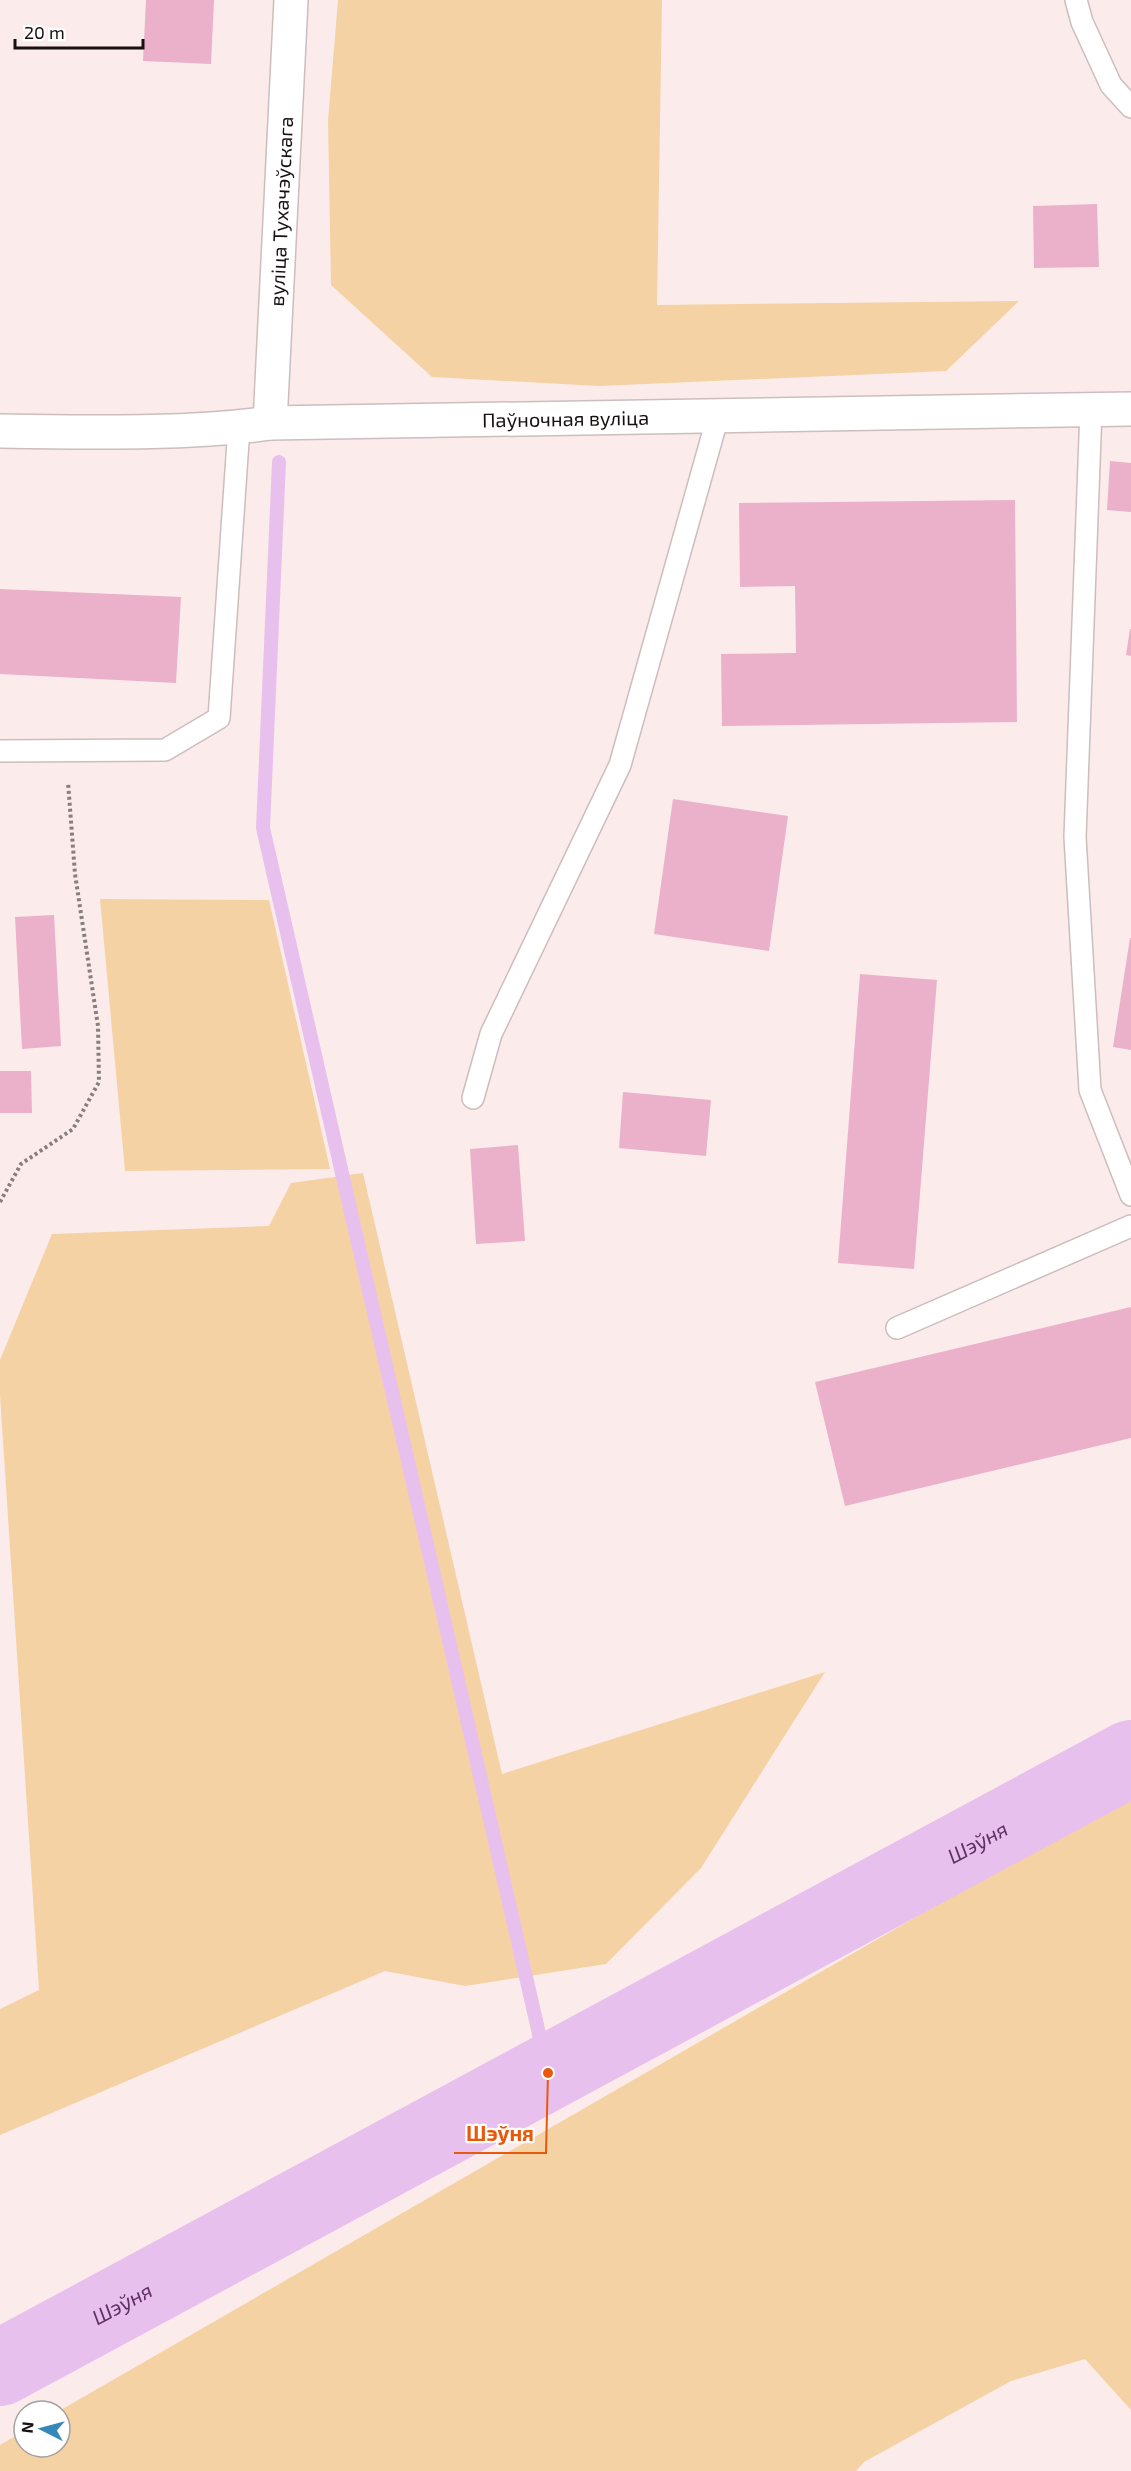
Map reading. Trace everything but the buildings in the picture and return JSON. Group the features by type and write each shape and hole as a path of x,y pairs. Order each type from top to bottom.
{"street":[{"name":"вуліца Тухачэўскага","path":"254,425 291,0"},
{"name":"Паўночная вуліца","path":"0,431 93,432 254,425 1131,409"}],"lane":[{"path":"1076,0 1082,22 1111,85 1131,107"},
{"path":"1091,410 1075,837 1090,1090 1131,1195"},
{"path":"473,1098 491,1034 620,765 718,416"},
{"path":"0,752 165,750 219,718 254,425"},
{"path":"897,1328 1131,1227"}],"path":[{"path":"0,1202 21,1164 74,1129 99,1083 98,1026 75,874 66,751"}],"shaded area":[{"path":"338,0 662,0 657,305 1019,301 946,371 599,386 432,377 331,285 328,121"},
{"path":"100,899 269,900 330,1169 125,1171"},
{"path":"363,1173 502,1774 825,1672 701,1868 606,1964 465,1986 385,1971 0,2135 0,2009 39,1990 0,1395 0,1360 52,1234 269,1226 291,1183"},
{"path":"1131,1793 1131,2410 1085,2359 1011,2381 864,2462 856,2471 0,2471 0,2445 12,2438 12,2459 72,2459 72,2404"}],"waterway":[{"path":"279,462 263,828 548,2073"},
{"name":"Шэўня","path":"0,2368 1131,1758"}],"place":[{"name":"Шэўня","path":"548,2073"}]}
